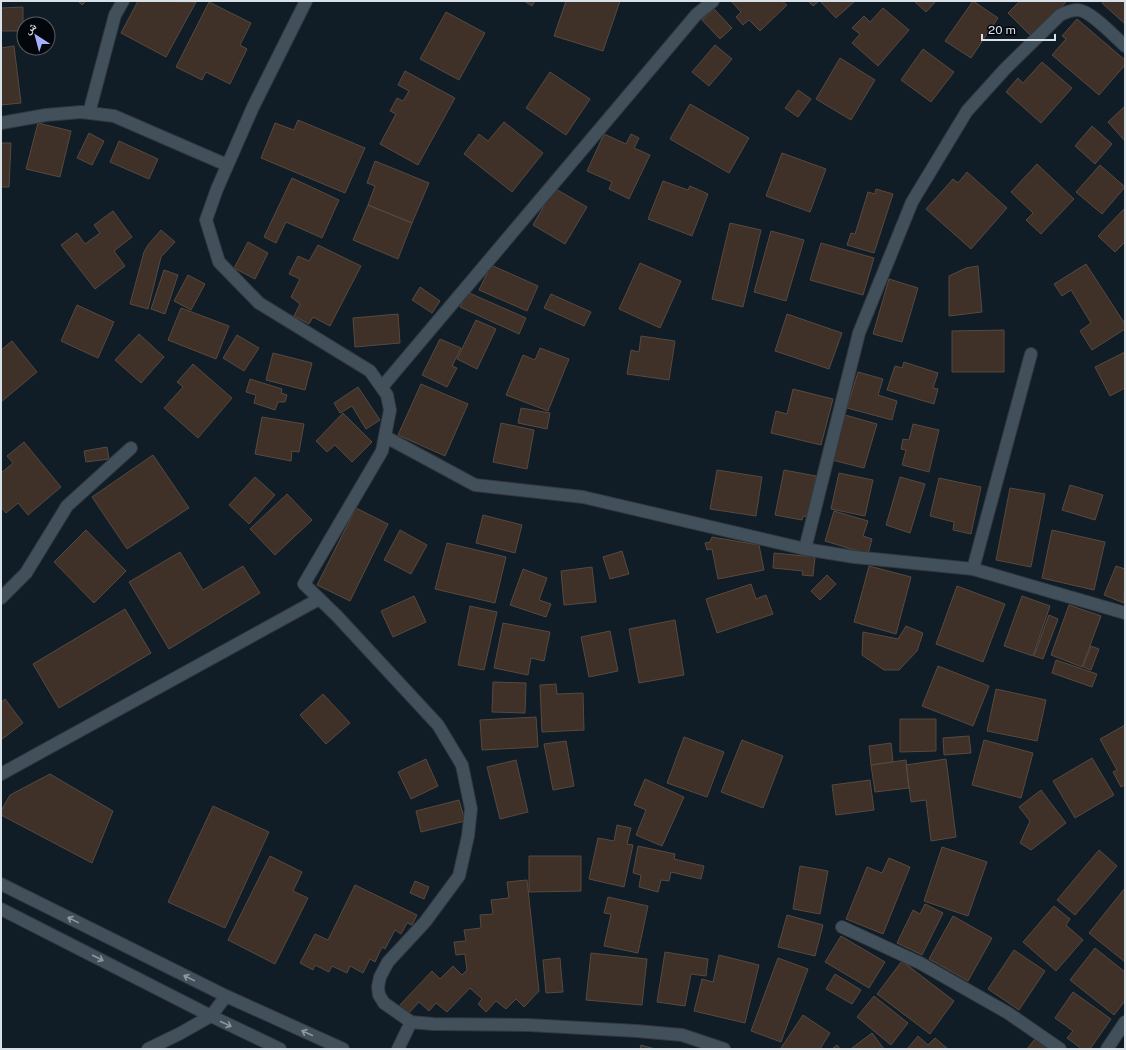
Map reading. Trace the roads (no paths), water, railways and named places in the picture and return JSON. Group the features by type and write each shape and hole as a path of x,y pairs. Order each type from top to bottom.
{"street":[{"path":"89,113 115,15 124,1"},
{"path":"306,1 253,107 217,188 206,220 219,262 259,303 370,371 387,395 390,410 386,437 382,450 304,584 337,616 438,725 462,765 471,809 468,836 459,876 425,922 388,962 380,977 378,987 379,995 384,1003 411,1022 637,1031 682,1036 724,1049"},
{"path":"382,387 568,169 696,15 713,1"},
{"path":"806,549 859,333 912,202 967,111 1006,69 1060,15 1070,10 1080,10 1092,16 1125,46"},
{"path":"1,123 46,115 81,112 114,116 227,165"},
{"path":"973,569 1031,354"},
{"path":"386,437 475,485 583,497 806,549 854,557 973,569 1125,613"},
{"path":"1,598 26,573 67,506 131,448"},
{"path":"1,774 320,599"},
{"path":"1,884 226,996 343,1049"},
{"path":"1,909 211,1016 280,1049"},
{"path":"842,927 920,963 1008,1014 1060,1049"},
{"path":"148,1049 211,1016 226,996"},
{"path":"398,1049 411,1022"},
{"path":"1107,1049 1125,1022"}]}
